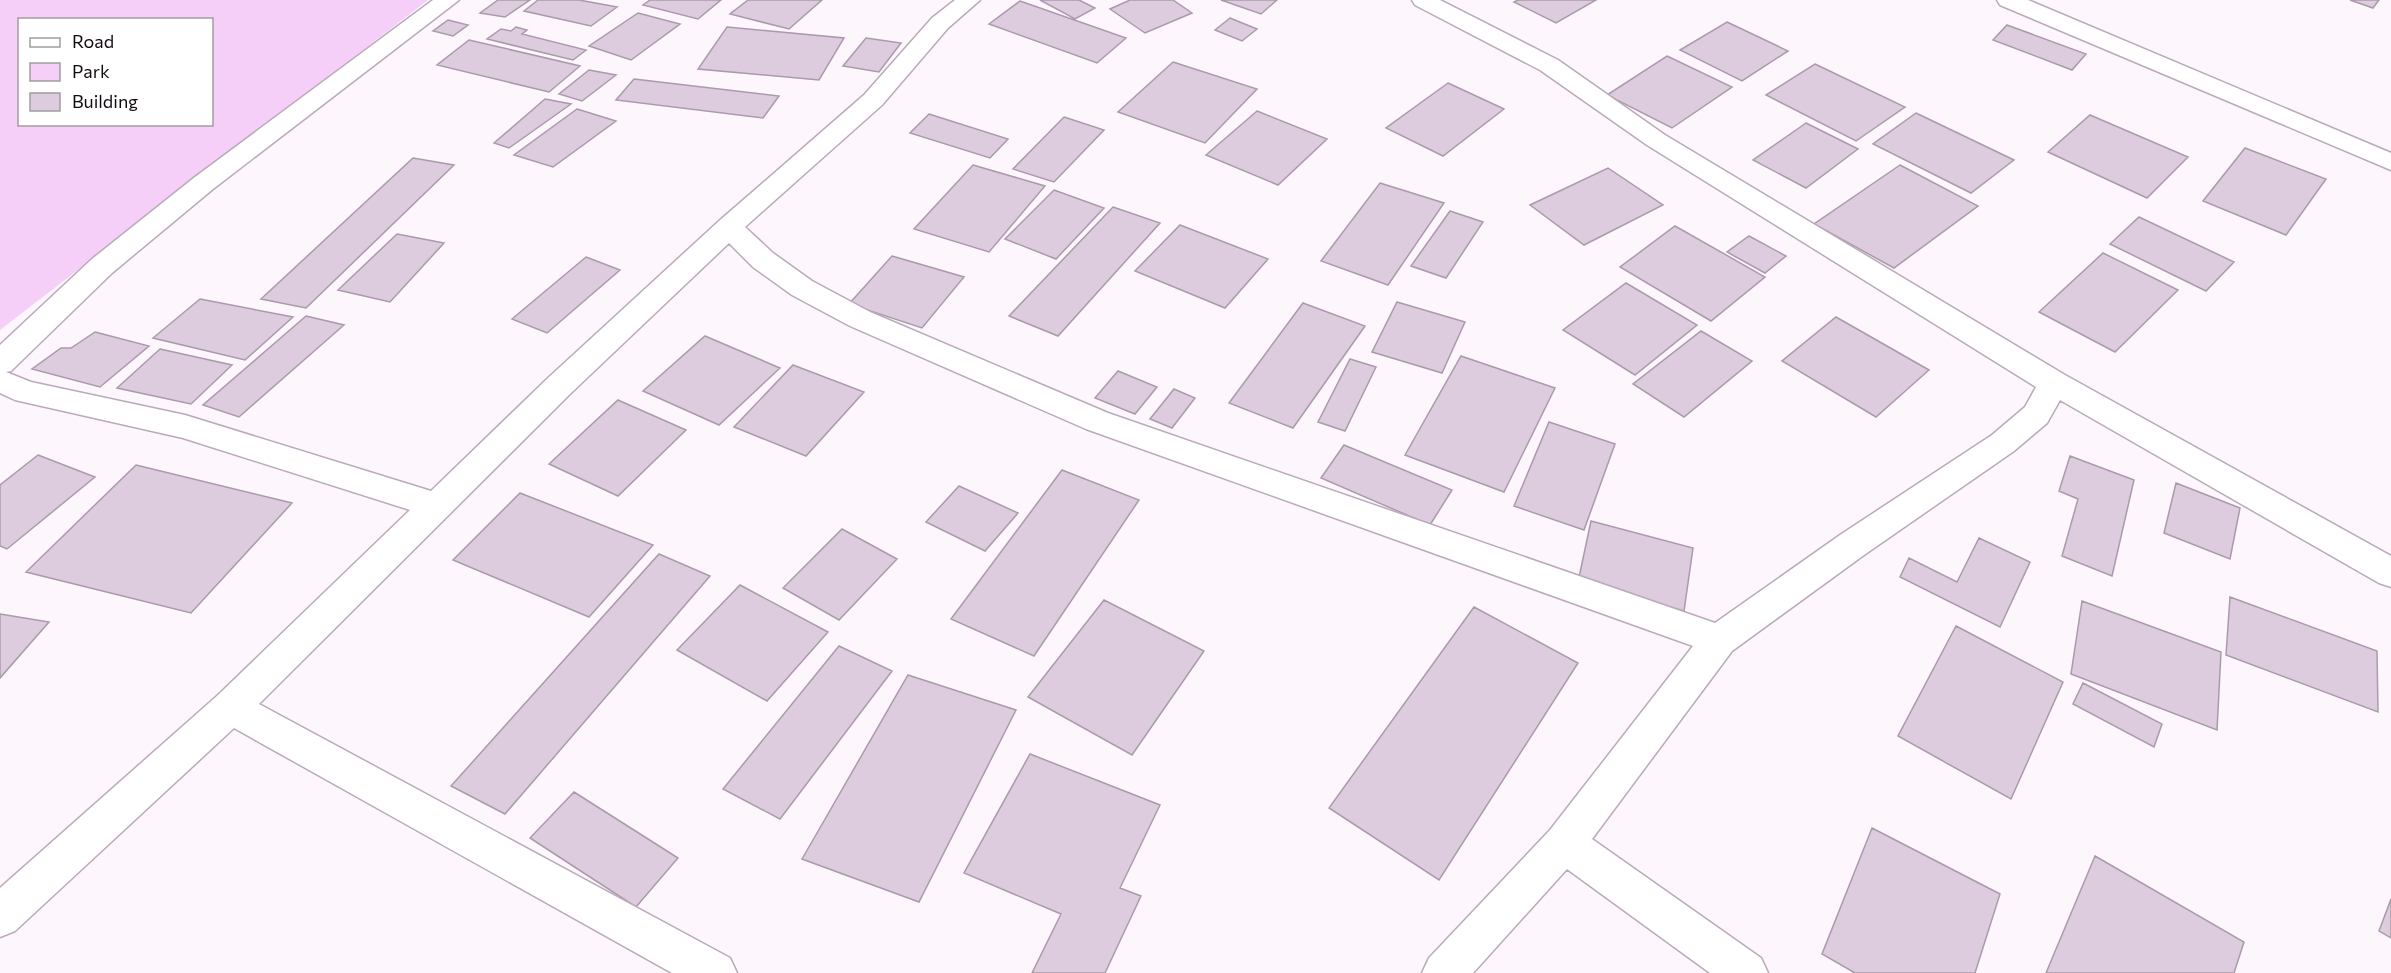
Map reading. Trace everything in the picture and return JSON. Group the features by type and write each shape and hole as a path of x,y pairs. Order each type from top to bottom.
{"street":[{"path":"0,363 102,266 204,183 447,0"},
{"path":"0,916 231,707 559,386 729,226 873,100 940,23 969,0"},
{"path":"1423,0 1549,65 1656,140 2054,383 2391,573"},
{"path":"2008,0 2391,162"},
{"path":"729,226 763,260 802,288 860,319 1097,421 1719,640"},
{"path":"0,381 26,392 185,427 437,506"},
{"path":"1443,973 1564,843 1719,640 1852,544 2003,443 2036,415 2054,383"},
{"path":"231,707 716,973"},
{"path":"1564,843 1746,973"}],"green space":[{"path":"0,0 428,0 0,330"}],"building":[{"path":"498,0 530,0 505,17 480,13"},
{"path":"538,0 579,0 617,7 591,26 524,11"},
{"path":"650,0 721,0 698,19 643,5"},
{"path":"748,0 822,0 789,29 730,14"},
{"path":"1040,0 1079,0 1095,8 1075,19"},
{"path":"1130,0 1173,0 1192,13 1145,33 1110,9"},
{"path":"1221,0 1277,0 1261,14"},
{"path":"1518,0 1596,0 1556,23 1514,2"},
{"path":"2350,0 2379,0 2373,8"},
{"path":"1020,1 1126,38 1097,63 989,24"},
{"path":"638,13 680,24 631,60 589,46"},
{"path":"1230,18 1257,29 1242,41 1215,30"},
{"path":"448,20 468,25 453,36 433,31"},
{"path":"1727,22 1788,51 1742,81 1680,50"},
{"path":"2007,25 2086,54 2072,70 1993,40"},
{"path":"516,27 527,30 522,34 586,50 573,60 487,39 501,29 511,31"},
{"path":"727,27 844,38 819,80 698,69"},
{"path":"866,38 901,43 879,72 843,66"},
{"path":"469,40 580,66 549,92 437,65"},
{"path":"1667,56 1732,87 1672,128 1607,95"},
{"path":"1173,62 1257,89 1205,143 1118,112"},
{"path":"1815,64 1905,107 1856,141 1766,95"},
{"path":"589,70 616,75 582,101 559,94"},
{"path":"634,79 779,96 763,118 616,100"},
{"path":"1448,83 1504,109 1443,156 1386,128"},
{"path":"545,99 571,104 509,148 494,143"},
{"path":"577,109 616,121 553,167 514,155"},
{"path":"1257,111 1327,139 1278,185 1206,155"},
{"path":"1916,113 2014,160 1971,193 1873,144"},
{"path":"929,114 1008,139 990,158 910,133"},
{"path":"2090,115 2188,157 2147,198 2048,152"},
{"path":"1064,117 1104,130 1054,182 1013,169"},
{"path":"1806,123 1858,149 1806,188 1753,160"},
{"path":"2245,148 2326,179 2286,235 2203,201"},
{"path":"413,158 454,165 306,308 261,299"},
{"path":"973,165 1045,186 989,252 914,229"},
{"path":"1900,165 1978,206 1894,268 1814,224"},
{"path":"1608,168 1663,205 1584,245 1530,205"},
{"path":"1380,183 1444,203 1388,285 1321,261"},
{"path":"1054,190 1104,208 1056,259 1005,239"},
{"path":"1113,207 1160,223 1058,336 1009,316"},
{"path":"1450,211 1483,222 1446,278 1411,266"},
{"path":"2139,217 2234,262 2206,291 2110,244"},
{"path":"1180,225 1268,259 1225,308 1135,271"},
{"path":"1675,226 1765,277 1711,321 1620,267"},
{"path":"397,234 444,243 390,302 338,290"},
{"path":"1749,236 1786,256 1765,273 1727,252"},
{"path":"2103,253 2178,290 2115,352 2039,312"},
{"path":"892,256 964,277 922,328 849,304"},
{"path":"586,257 620,270 547,333 512,319"},
{"path":"1626,283 1697,325 1635,375 1563,330"},
{"path":"200,299 293,317 245,360 153,338"},
{"path":"1397,302 1465,322 1442,373 1372,352"},
{"path":"1303,303 1365,326 1293,428 1229,403"},
{"path":"306,316 344,325 239,417 203,405"},
{"path":"1836,317 1929,370 1876,417 1782,361"},
{"path":"1701,331 1752,361 1684,417 1633,384"},
{"path":"95,332 149,346 100,387 32,369 61,348 71,348"},
{"path":"705,336 780,368 719,425 643,391"},
{"path":"160,349 232,365 191,404 117,388"},
{"path":"1461,356 1555,388 1504,492 1405,455"},
{"path":"1350,359 1376,367 1345,431 1318,422"},
{"path":"793,365 864,392 806,456 734,427"},
{"path":"1118,371 1157,387 1135,414 1095,398"},
{"path":"1174,389 1195,398 1172,428 1150,419"},
{"path":"618,400 686,430 618,496 549,464"},
{"path":"1549,422 1615,444 1584,530 1514,506"},
{"path":"1344,445 1452,490 1430,525 1321,478"},
{"path":"38,455 95,477 7,549 0,546 0,485"},
{"path":"2070,456 2134,480 2112,576 2062,556 2078,499 2059,491"},
{"path":"136,465 292,503 191,613 26,572"},
{"path":"1062,470 1139,500 1034,656 951,619"},
{"path":"2176,483 2240,508 2230,559 2164,533"},
{"path":"959,486 1018,513 985,551 926,522"},
{"path":"520,493 653,545 589,617 453,560"},
{"path":"1591,521 1693,548 1684,611 1578,582"},
{"path":"842,529 897,559 839,620 783,588"},
{"path":"1979,538 2030,562 2000,627 1900,577 1909,558 1957,582"},
{"path":"659,554 710,576 505,814 451,786"},
{"path":"740,585 828,632 767,701 677,650"},
{"path":"2230,597 2377,651 2378,712 2226,655"},
{"path":"1104,600 1204,651 1132,755 1028,697"},
{"path":"2082,601 2221,652 2217,730 2071,674"},
{"path":"1474,607 1578,663 1439,880 1329,808"},
{"path":"0,614 49,622 0,678"},
{"path":"1956,626 2063,682 2011,799 1898,736"},
{"path":"839,646 892,671 780,819 723,789"},
{"path":"908,675 1016,710 919,902 802,859"},
{"path":"2083,683 2162,724 2154,747 2073,704"},
{"path":"1030,754 1160,805 1120,888 1141,896 1105,973 1032,973 1061,914 964,873"},
{"path":"574,792 678,858 636,907 530,838"},
{"path":"1872,828 2000,894 1975,973 1855,973 1822,954"},
{"path":"2095,856 2244,942 2234,973 2046,973"},
{"path":"2391,899 2391,938 2379,931"}]}
